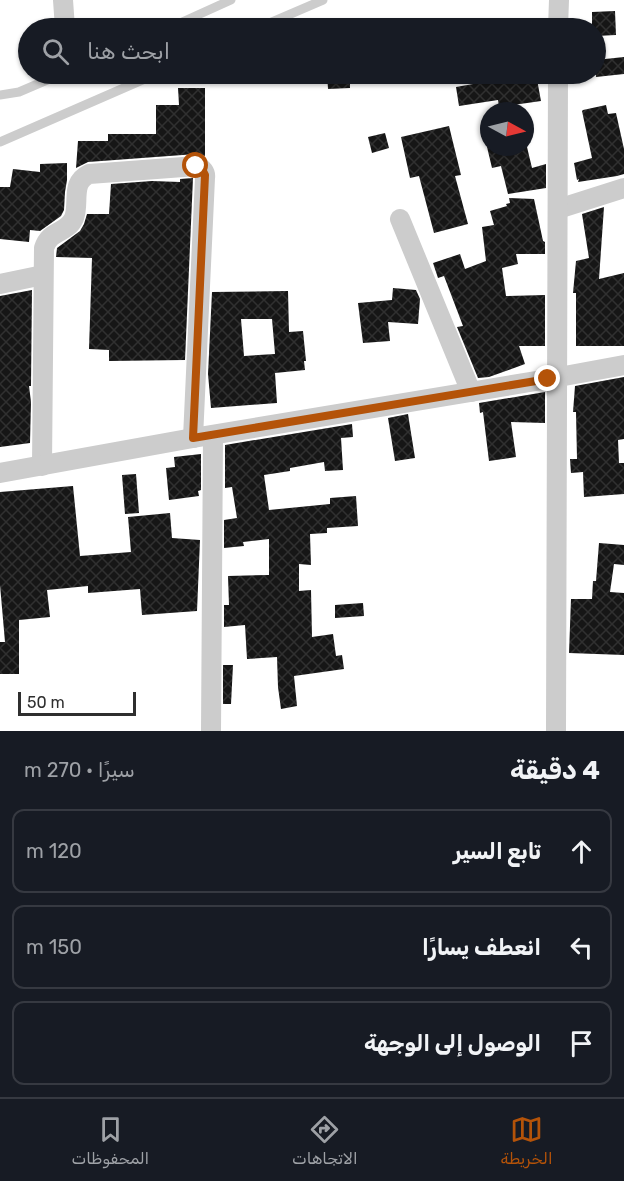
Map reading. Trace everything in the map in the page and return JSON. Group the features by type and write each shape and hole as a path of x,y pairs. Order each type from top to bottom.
{"street":[{"path":"63,0 64,18"},
{"path":"558,18 559,0"},
{"path":"556,731 558,84"},
{"path":"42,466 44,248 45,243 53,235 67,228 73,219 77,185 84,176 94,173 194,166 200,167 205,175 193,438"},
{"path":"558,209 624,188"},
{"path":"400,219 471,392"},
{"path":"0,284 43,275"},
{"path":"0,473 624,365"},
{"path":"211,731 213,436"}],"lane":[{"path":"191,18 231,0"},
{"path":"281,18 323,0"},
{"path":"0,95 19,92 38,84"},
{"path":"0,142 133,84"}],"building":[{"path":"615,11 616,35 606,36 606,18 592,18 592,12"},
{"path":"624,57 624,74 606,76 606,59"},
{"path":"328,84 350,84 350,88 328,89"},
{"path":"473,84 538,84 541,101 498,102 498,100 459,106 456,87"},
{"path":"178,88 205,88 205,156 196,154 88,162 76,168 78,141 108,141 108,134 156,134 156,105 179,105"},
{"path":"606,105 608,114 616,113 624,149 624,174 578,182 574,163 592,158 582,111"},
{"path":"449,126 461,175 455,176 468,224 434,233 419,176 410,178 401,137"},
{"path":"385,133 389,148 372,153 368,137"},
{"path":"489,156 529,156 532,168 546,164 546,188 508,194 501,166 492,168"},
{"path":"67,163 64,210 61,216 40,231 30,230 29,242 0,239 0,187 10,187 13,169 40,172 40,164"},
{"path":"193,178 185,360 109,361 109,350 89,349 92,258 56,257 57,248 80,231 87,214 109,214 111,184 152,181 180,182 180,179"},
{"path":"509,198 534,199 545,242 545,254 516,254 518,264 502,268 506,296 545,295 545,346 519,346 525,364 489,377 478,378 457,327 463,326 444,276 438,278 433,263 460,254 465,269 486,261 482,227 494,225 490,211 507,206 506,204 510,203"},
{"path":"604,207 599,279 624,273 624,346 576,346 576,293 573,293 576,261 589,258 582,214"},
{"path":"393,288 416,290 420,299 418,324 388,322 390,341 363,343 358,303 392,300"},
{"path":"32,290 30,443 0,447 0,296"},
{"path":"288,291 289,332 303,331 306,361 304,361 305,370 275,373 277,403 211,408 208,374 212,292","holes":["241,319 272,319 275,354 244,356"]},
{"path":"624,377 624,439 618,440 619,463 624,463 624,494 584,497 583,472 571,473 570,459 577,459 576,412 573,412 575,386"},
{"path":"545,392 545,423 511,422 516,457 489,461 483,412 480,413 479,403"},
{"path":"408,414 415,458 395,461 388,418"},
{"path":"352,424 353,437 341,438 343,470 325,471 324,462 264,475 269,510 330,504 330,498 356,496 358,526 327,528 327,533 310,534 311,565 299,564 299,591 311,590 312,637 333,634 336,656 342,655 344,669 294,676 297,706 281,709 277,657 247,659 245,625 224,627 224,605 229,605 228,576 269,575 269,539 243,542 244,546 224,548 224,520 237,518 232,487 225,488 225,445"},
{"path":"201,454 199,496 169,500 166,468 175,467 174,457"},
{"path":"136,474 139,513 125,514 122,475"},
{"path":"73,486 80,556 131,552 128,517 170,513 172,538 200,540 197,611 142,615 140,589 88,593 88,586 47,590 50,617 19,620 19,674 0,674 0,642 5,642 0,585 0,492"},
{"path":"599,543 624,545 624,565 614,564 610,592 624,593 624,655 569,653 571,599 592,599"},
{"path":"363,603 364,616 335,618 335,605"},
{"path":"223,665 233,665 231,704 223,704"}],"route":[{"path":"196,166 200,167 205,175 193,438 548,379"}]}
